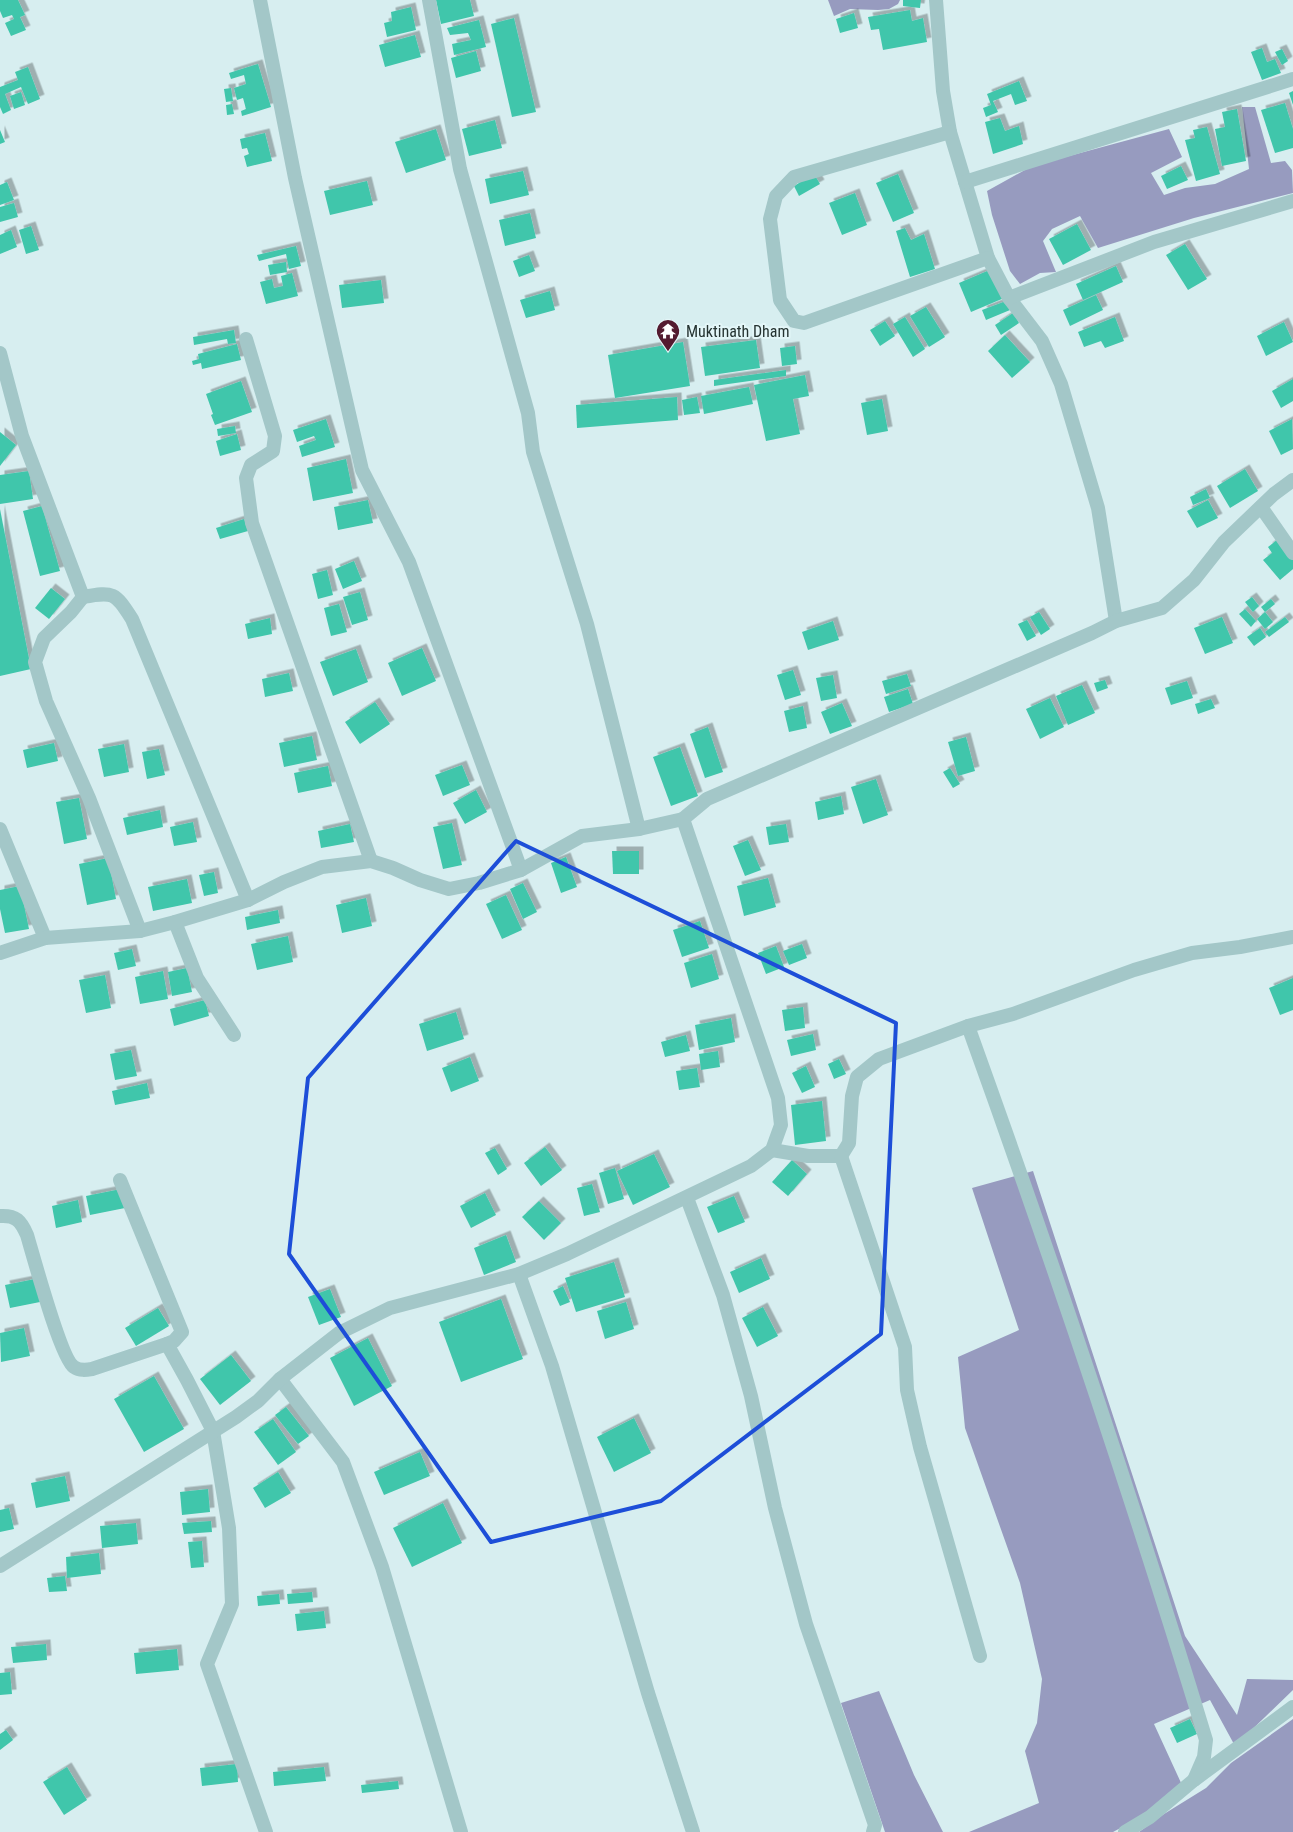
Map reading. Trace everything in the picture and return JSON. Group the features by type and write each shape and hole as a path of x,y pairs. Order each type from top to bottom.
{"street":[{"path":"260,0 295,178 362,470 409,562 521,870"},
{"path":"429,0 460,169 528,413 533,452 587,624 639,829"},
{"path":"936,0 943,91 950,132 988,258 1009,298 1042,341 1061,384 1098,508 1116,621"},
{"path":"965,182 1293,78"},
{"path":"950,132 794,177 776,196 770,219 780,300 794,321 804,323 988,258"},
{"path":"1009,298 1154,242 1293,200"},
{"path":"246,339 275,436 274,451 251,465 246,478 252,523 371,861"},
{"path":"0,353 22,436 83,598"},
{"path":"0,953 45,938 140,930 175,922 248,900 284,882 322,867 371,861 420,880 450,889 479,883 521,870 582,836 639,829 683,819 707,798 1092,634 1116,621 1162,608 1194,580 1224,542 1293,480"},
{"path":"1261,507 1293,553"},
{"path":"140,930 89,798 46,701 35,662 44,638 83,598 105,593 119,598 132,619 248,900"},
{"path":"0,1566 236,1417 258,1401 280,1379 339,1333 390,1308 519,1274 567,1254 751,1166 772,1150 781,1125 778,1098 683,819"},
{"path":"0,829 45,938"},
{"path":"175,922 197,978 234,1035"},
{"path":"980,1656 920,1447 907,1390 906,1347 841,1156 849,1142 852,1096 857,1077 878,1059 968,1026 1013,1014 1134,970 1192,953 1240,947 1293,937"},
{"path":"968,1026 1051,1259 1157,1578 1206,1740 1204,1757 1194,1780"},
{"path":"772,1150 808,1156 841,1156"},
{"path":"0,1216 10,1215 18,1220 27,1235 46,1299 72,1366 80,1370 92,1369 167,1344 174,1341 182,1332 120,1180"},
{"path":"687,1198 725,1304 751,1396 775,1508 806,1624 876,1829"},
{"path":"519,1274 552,1366 648,1693 693,1832"},
{"path":"167,1344 188,1380 213,1431 229,1528 232,1604 207,1664 266,1832"},
{"path":"280,1379 343,1462 382,1566 461,1832"},
{"path":"1126,1832 1150,1817 1194,1780 1293,1707"}],"highlighted area":[{"path":"516,841 896,1023 881,1334 661,1501 491,1542 289,1254 308,1078"}],"shaded area":[{"path":"828,0 900,0 898,4 889,9 850,9 834,16"},
{"path":"1242,107 1255,107 1271,163 1285,161 1292,170 1293,193 1194,218 1098,248 1080,216 1052,229 1043,241 1056,272 1040,273 1020,284 1010,271 992,215 987,191 1032,166 1169,129 1182,157 1151,173 1164,195 1185,188 1215,184 1249,169"},
{"path":"1033,1171 1185,1636 1237,1715 1247,1679 1293,1680 1293,1690 1235,1746 1210,1700 1154,1724 1182,1785 1139,1818 1113,1832 969,1832 1039,1803 1025,1751 1037,1723 1042,1679 1020,1583 965,1428 958,1357 1019,1330 972,1188"},
{"path":"879,1691 914,1775 943,1832 885,1832 841,1703"},
{"path":"1293,1719 1293,1832 1139,1832 1206,1788 1231,1763"}],"building":[{"path":"0,0 18,0 25,15 20,17 26,30 11,36 5,23 14,19 12,15 3,18 0,11"},
{"path":"436,0 470,0 474,16 441,24"},
{"path":"903,0 921,0 920,8 903,6"},
{"path":"411,7 416,30 387,37 384,23 392,21 391,12"},
{"path":"910,10 912,21 923,18 927,42 883,50 879,29 871,30 868,17"},
{"path":"854,13 858,28 840,33 836,19"},
{"path":"514,18 536,112 512,117 491,24"},
{"path":"479,20 486,47 454,55 452,44 471,40 468,33 450,35 447,28"},
{"path":"415,35 421,57 385,67 379,45"},
{"path":"1262,48 1267,62 1275,59 1281,73 1262,80 1251,52"},
{"path":"1282,49 1288,61 1282,65 1275,52"},
{"path":"476,51 481,71 456,78 451,58"},
{"path":"258,64 271,107 242,116 241,111 246,109 243,98 237,100 234,88 246,84 244,75 231,79 229,73"},
{"path":"28,67 40,99 28,104 21,87 5,94 11,110 3,114 0,107 0,87 18,80 15,72"},
{"path":"1019,81 1027,101 1015,105 1011,94 993,101 998,112 986,117 983,108 991,105 987,94"},
{"path":"231,88 233,101 226,102 224,89"},
{"path":"1293,91 1293,105 1289,93"},
{"path":"21,92 25,105 14,109 10,96"},
{"path":"1285,103 1293,129 1293,148 1275,153 1261,110"},
{"path":"232,104 234,114 227,115 226,105"},
{"path":"1237,109 1246,161 1222,166 1215,129 1225,127 1222,112"},
{"path":"1000,118 1005,131 1019,126 1023,144 993,154 985,122"},
{"path":"495,120 502,148 469,156 462,129"},
{"path":"1207,127 1220,174 1196,181 1185,140 1195,138 1193,130"},
{"path":"436,129 446,160 406,173 395,142"},
{"path":"0,130 5,142 0,144"},
{"path":"265,133 272,161 247,167 244,156 249,154 247,148 242,149 240,139"},
{"path":"1181,166 1188,180 1167,189 1161,176"},
{"path":"523,171 529,195 490,204 485,179"},
{"path":"814,174 820,184 799,196 794,186"},
{"path":"898,174 914,213 893,222 876,183"},
{"path":"367,181 373,205 330,215 324,191"},
{"path":"7,182 14,200 0,205 0,185"},
{"path":"855,193 867,225 842,235 829,203"},
{"path":"14,203 18,217 0,222 0,207"},
{"path":"530,213 536,238 505,246 499,220"},
{"path":"1077,224 1091,250 1063,265 1049,239"},
{"path":"31,226 39,250 26,254 19,230"},
{"path":"905,228 911,240 924,234 935,269 910,277 896,231"},
{"path":"11,230 17,247 0,254 0,235"},
{"path":"1185,244 1207,279 1188,290 1166,255"},
{"path":"296,246 301,266 289,269 286,254 259,261 257,255"},
{"path":"529,255 535,271 519,277 513,261"},
{"path":"286,262 287,272 270,275 268,265"},
{"path":"1116,266 1123,282 1083,300 1076,284"},
{"path":"992,269 1004,298 971,312 959,283"},
{"path":"292,273 298,296 266,304 260,282 272,279 274,288 283,286 281,276"},
{"path":"381,280 384,303 342,308 339,285"},
{"path":"550,291 555,310 526,318 520,300"},
{"path":"1096,295 1103,310 1070,326 1063,310"},
{"path":"1006,301 1010,310 986,320 982,310"},
{"path":"926,307 945,337 929,347 910,316"},
{"path":"1013,313 1019,323 1001,335 995,325"},
{"path":"905,317 925,349 913,357 893,324"},
{"path":"1115,317 1124,341 1105,348 1101,341 1084,347 1078,332"},
{"path":"885,321 895,336 880,346 870,330"},
{"path":"1284,322 1293,342 1266,356 1257,336"},
{"path":"234,330 236,343 228,344 227,339 194,345 193,337"},
{"path":"1005,335 1030,362 1012,378 988,351"},
{"path":"756,340 760,368 705,376 701,347"},
{"path":"683,342 690,386 615,398 608,355"},
{"path":"237,344 241,360 202,369 201,363 193,365 192,361 199,359 198,354"},
{"path":"795,346 797,364 782,366 780,348"},
{"path":"786,370 786,376 714,386 714,380"},
{"path":"805,375 809,396 793,399 800,434 766,441 754,385"},
{"path":"1293,379 1293,401 1281,408 1272,391"},
{"path":"241,381 252,412 215,425 206,394"},
{"path":"749,387 753,404 704,414 701,396"},
{"path":"677,397 678,420 577,428 576,405"},
{"path":"697,397 700,413 684,415 682,400"},
{"path":"882,399 888,431 867,435 861,403"},
{"path":"326,419 335,447 302,457 299,446 316,440 314,436 297,442 293,430"},
{"path":"1292,419 1293,449 1281,455 1269,431"},
{"path":"235,426 236,433 218,436 217,429"},
{"path":"0,432 16,445 0,466"},
{"path":"237,434 241,450 220,456 216,441"},
{"path":"346,459 353,493 313,501 307,468"},
{"path":"1245,469 1258,491 1230,508 1217,486"},
{"path":"29,471 33,499 0,504 0,475"},
{"path":"1206,489 1210,498 1193,505 1190,497"},
{"path":"368,500 373,523 338,530 334,507"},
{"path":"1208,500 1218,518 1197,528 1187,511"},
{"path":"42,506 60,571 40,576 23,511"},
{"path":"0,509 31,669 0,676"},
{"path":"244,519 248,531 220,539 216,528"},
{"path":"1277,540 1293,558 1293,569 1280,580 1263,560 1272,553 1268,547"},
{"path":"354,561 362,581 343,589 335,569"},
{"path":"327,570 333,595 318,599 312,574"},
{"path":"51,588 65,599 49,619 35,608"},
{"path":"360,592 368,620 352,625 343,597"},
{"path":"1252,597 1259,606 1253,612 1245,602"},
{"path":"1271,599 1275,604 1265,612 1261,607"},
{"path":"339,604 347,632 331,636 324,608"},
{"path":"1245,609 1256,621 1251,627 1239,614"},
{"path":"1039,612 1050,629 1041,635 1030,617"},
{"path":"1265,612 1273,622 1265,629 1257,619"},
{"path":"1222,617 1233,643 1205,654 1194,628"},
{"path":"1285,617 1289,622 1269,637 1265,632"},
{"path":"270,618 272,634 248,639 245,624"},
{"path":"1027,620 1036,636 1027,641 1018,624"},
{"path":"833,621 839,640 808,650 802,632"},
{"path":"1260,628 1266,637 1254,646 1247,637"},
{"path":"422,648 436,681 402,696 388,663"},
{"path":"356,649 368,682 333,696 320,662"},
{"path":"793,670 801,695 785,700 777,675"},
{"path":"289,673 293,691 265,697 262,679"},
{"path":"907,674 911,686 886,694 882,681"},
{"path":"833,675 837,698 821,701 816,678"},
{"path":"1105,680 1108,688 1097,692 1094,683"},
{"path":"1187,681 1193,698 1171,705 1165,688"},
{"path":"1082,685 1095,713 1068,725 1056,696"},
{"path":"908,689 913,704 889,712 884,697"},
{"path":"1050,698 1064,727 1040,739 1026,709"},
{"path":"1211,699 1215,708 1198,714 1195,704"},
{"path":"375,702 390,724 360,744 345,722"},
{"path":"842,703 852,726 830,734 821,712"},
{"path":"803,706 807,728 789,732 784,711"},
{"path":"708,727 723,772 705,778 690,734"},
{"path":"312,736 317,760 284,767 279,743"},
{"path":"966,737 975,771 958,776 948,742"},
{"path":"54,743 58,761 27,768 23,750"},
{"path":"124,744 129,772 104,777 98,749"},
{"path":"680,747 698,796 671,806 653,757"},
{"path":"159,749 165,775 147,779 142,752"},
{"path":"462,765 470,785 443,796 435,775"},
{"path":"328,766 332,786 298,793 294,773"},
{"path":"950,768 960,784 953,788 943,772"},
{"path":"876,779 888,815 863,824 851,787"},
{"path":"476,790 487,812 465,824 453,803"},
{"path":"841,796 844,814 818,820 815,802"},
{"path":"79,798 87,839 64,844 56,802"},
{"path":"160,810 163,827 127,835 123,818"},
{"path":"193,822 197,842 174,846 170,827"},
{"path":"452,823 462,865 443,869 433,827"},
{"path":"350,824 354,842 321,848 318,831"},
{"path":"786,824 789,842 769,845 766,827"},
{"path":"748,840 761,870 745,876 733,846"},
{"path":"612,851 639,851 639,874 613,874"},
{"path":"566,857 577,887 561,893 551,863"},
{"path":"108,858 116,899 87,905 79,864"},
{"path":"214,872 218,893 204,896 199,875"},
{"path":"768,878 776,907 744,916 737,886"},
{"path":"187,879 192,903 153,911 148,887"},
{"path":"523,883 537,912 523,919 510,889"},
{"path":"20,886 29,929 5,933 0,909 0,890"},
{"path":"506,895 522,930 502,939 486,904"},
{"path":"366,898 372,926 342,933 336,905"},
{"path":"278,910 280,923 247,930 245,917"},
{"path":"700,921 709,948 682,957 673,930"},
{"path":"288,936 293,962 257,970 251,944"},
{"path":"802,944 807,958 789,965 783,951"},
{"path":"776,946 784,967 766,974 758,953"},
{"path":"132,949 136,966 118,970 114,953"},
{"path":"712,954 719,979 691,988 684,963"},
{"path":"187,968 192,992 172,996 168,972"},
{"path":"163,971 168,999 140,1004 135,977"},
{"path":"105,975 111,1008 86,1013 79,980"},
{"path":"1293,978 1293,1010 1280,1015 1269,988"},
{"path":"205,1000 209,1016 174,1026 170,1009"},
{"path":"803,1007 805,1028 785,1031 782,1010"},
{"path":"456,1012 464,1039 427,1051 419,1024"},
{"path":"731,1018 735,1042 699,1050 695,1025"},
{"path":"813,1034 816,1050 791,1056 787,1040"},
{"path":"686,1035 690,1051 665,1057 661,1042"},
{"path":"131,1050 137,1076 115,1080 110,1054"},
{"path":"718,1051 720,1067 701,1070 699,1054"},
{"path":"470,1057 479,1081 451,1092 442,1068"},
{"path":"839,1059 846,1074 834,1079 828,1064"},
{"path":"806,1066 815,1087 802,1093 792,1073"},
{"path":"697,1068 700,1087 679,1090 676,1071"},
{"path":"147,1083 150,1098 115,1105 112,1091"},
{"path":"822,1101 826,1141 795,1145 791,1105"},
{"path":"545,1147 562,1170 541,1186 524,1163"},
{"path":"495,1148 507,1169 498,1175 485,1153"},
{"path":"654,1154 670,1187 633,1205 617,1171"},
{"path":"792,1160 807,1174 788,1196 772,1182"},
{"path":"615,1168 624,1199 608,1204 599,1173"},
{"path":"592,1184 600,1212 584,1216 577,1188"},
{"path":"121,1189 125,1208 90,1215 86,1196"},
{"path":"485,1193 496,1215 471,1228 460,1206"},
{"path":"734,1196 745,1222 718,1233 707,1207"},
{"path":"78,1200 82,1222 56,1228 52,1206"},
{"path":"539,1201 561,1223 544,1240 522,1217"},
{"path":"506,1235 516,1262 484,1275 474,1248"},
{"path":"761,1258 770,1279 739,1293 730,1272"},
{"path":"614,1262 625,1297 576,1312 565,1278"},
{"path":"35,1279 40,1302 10,1308 5,1285"},
{"path":"563,1286 570,1302 560,1306 553,1291"},
{"path":"330,1289 341,1317 319,1325 308,1297"},
{"path":"501,1299 523,1359 461,1382 439,1322"},
{"path":"626,1302 634,1329 605,1339 597,1311"},
{"path":"763,1307 778,1336 757,1347 742,1318"},
{"path":"158,1308 169,1326 136,1346 125,1328"},
{"path":"24,1328 30,1356 1,1362 0,1333"},
{"path":"368,1338 392,1386 354,1406 330,1358"},
{"path":"231,1355 251,1381 220,1405 200,1379"},
{"path":"154,1376 184,1429 144,1452 114,1399"},
{"path":"286,1407 309,1436 298,1444 275,1415"},
{"path":"634,1418 651,1453 614,1472 597,1437"},
{"path":"273,1419 296,1452 278,1465 254,1432"},
{"path":"420,1452 430,1476 384,1495 374,1472"},
{"path":"278,1472 291,1493 265,1508 253,1488"},
{"path":"65,1476 70,1501 36,1508 31,1483"},
{"path":"208,1489 210,1512 182,1515 180,1492"},
{"path":"443,1503 462,1543 412,1567 393,1528"},
{"path":"9,1508 14,1529 0,1532 0,1510"},
{"path":"211,1521 212,1532 184,1534 182,1523"},
{"path":"136,1523 138,1544 102,1548 100,1526"},
{"path":"202,1541 204,1567 191,1568 188,1542"},
{"path":"99,1553 101,1574 67,1578 66,1557"},
{"path":"65,1576 67,1591 49,1592 47,1578"},
{"path":"312,1592 313,1602 288,1604 287,1594"},
{"path":"279,1594 280,1604 258,1606 257,1596"},
{"path":"324,1611 326,1628 297,1631 295,1614"},
{"path":"46,1644 47,1660 13,1663 11,1647"},
{"path":"177,1649 179,1670 136,1674 134,1653"},
{"path":"10,1672 12,1694 0,1695 0,1673"},
{"path":"1190,1719 1197,1734 1177,1743 1170,1728"},
{"path":"6,1730 13,1740 0,1750 0,1734"},
{"path":"237,1764 238,1782 202,1786 200,1768"},
{"path":"67,1767 87,1800 64,1815 43,1782"},
{"path":"324,1767 326,1781 274,1786 273,1772"},
{"path":"398,1781 399,1789 362,1793 361,1785"}],"place":[{"name":"Muktinath Dham","path":"668,352"}]}
